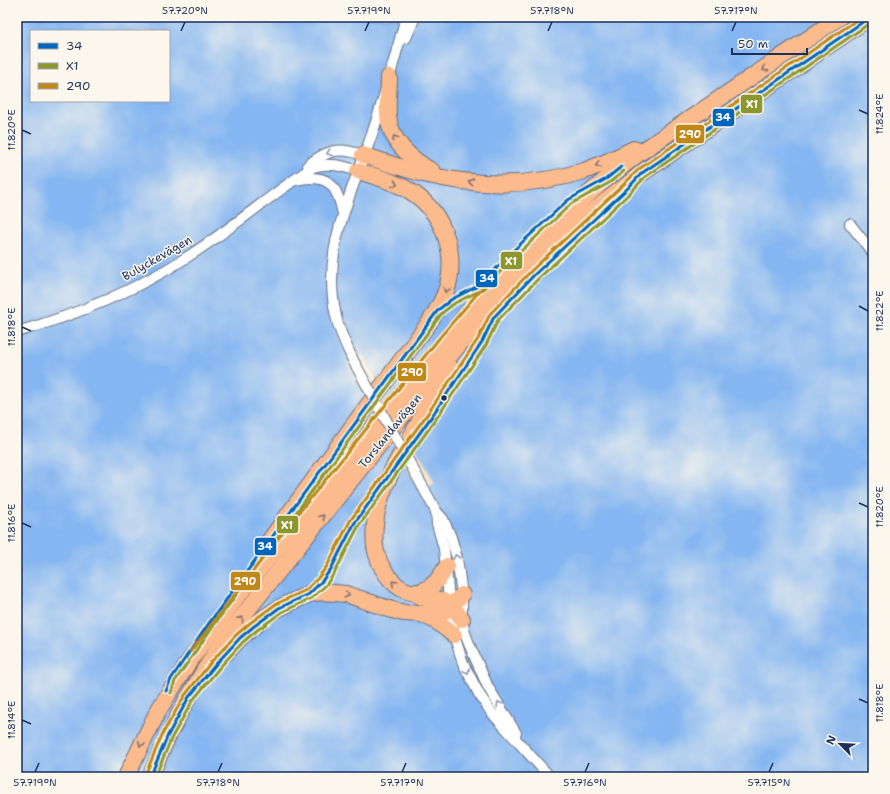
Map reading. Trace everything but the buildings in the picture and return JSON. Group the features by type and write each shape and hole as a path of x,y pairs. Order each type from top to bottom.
{"main road":[{"name":"Torslandavägen","path":"126,777 158,711 188,663 236,598 401,394 492,285 544,232 582,198 638,154 840,17"},
{"name":"Torslandavägen","path":"150,777 168,735 210,660 226,637 377,446 478,323 512,285 571,228 642,173 870,17"},
{"path":"389,77 388,113 391,130 395,138 412,157 423,166 446,179"},
{"path":"363,155 401,168 446,179 489,184 508,184 546,180 576,173 605,163 639,147 689,119"},
{"path":"158,711 171,679 207,626 429,323 444,296 450,275 450,254 444,230 434,213 424,201 406,189 393,182 358,171"},
{"path":"462,619 450,606 441,600 424,599 415,593 399,587 392,581 382,567 377,555 374,536 376,514 392,470 444,380 478,335 535,274 628,188 642,173"},
{"path":"415,593 422,592 430,588 440,577 446,566"},
{"path":"189,697 240,638 279,608 309,594 322,592 346,594 404,613 422,614 444,612 462,595"},
{"path":"422,614 436,621 454,634"}],"street":[{"path":"406,17 372,132 343,214 334,246 332,297 340,331 354,362 436,511 443,519 451,537 462,595 462,619 469,644 488,687 526,750"},
{"path":"389,77 415,17"},
{"name":"Bulyckevägen","path":"298,177 304,169 317,158 327,153 342,150 363,155"},
{"name":"Bulyckevägen","path":"17,332 88,308 164,271 206,245 313,167 325,164 338,165 358,171"},
{"path":"298,177 301,179 325,180 331,184 338,194 343,214"},
{"path":"850,224 873,253"},
{"path":"436,511 437,524 444,549 454,634 463,663 479,694 491,712 550,777"}],"water":[{"path":"17,17 873,17 873,777 17,777"}],"pier":[{"path":"363,355 435,483 420,491 348,364"}],"transit line":[{"name":"290","path":"145,775 163,733 185,695 212,661 236,635 250,623 276,604 306,590 327,566 350,521 428,413 478,339 490,314 532,270 639,169 861,17"},
{"name":"34","path":"150,777 168,735 189,697 216,664 240,638 253,627 279,608 309,594 331,569 354,524 432,416 482,342 494,317 535,274 628,188 642,173 870,17"},
{"name":"X1","path":"155,777 172,737 193,700 220,667 243,642 256,631 282,612 312,598 326,585 335,572 358,527 436,419 486,345 498,320 539,278 631,192 645,177 873,21"},
{"name":"34","path":"166,691 171,679 207,626 438,310 452,299 480,285 516,248 568,200 606,179 621,167"},
{"name":"X1","path":"171,693 175,681 211,629 442,313 455,303 483,289 571,204 609,183 624,171"},
{"name":"290","path":"191,651 277,540 441,336 488,281"}]}
